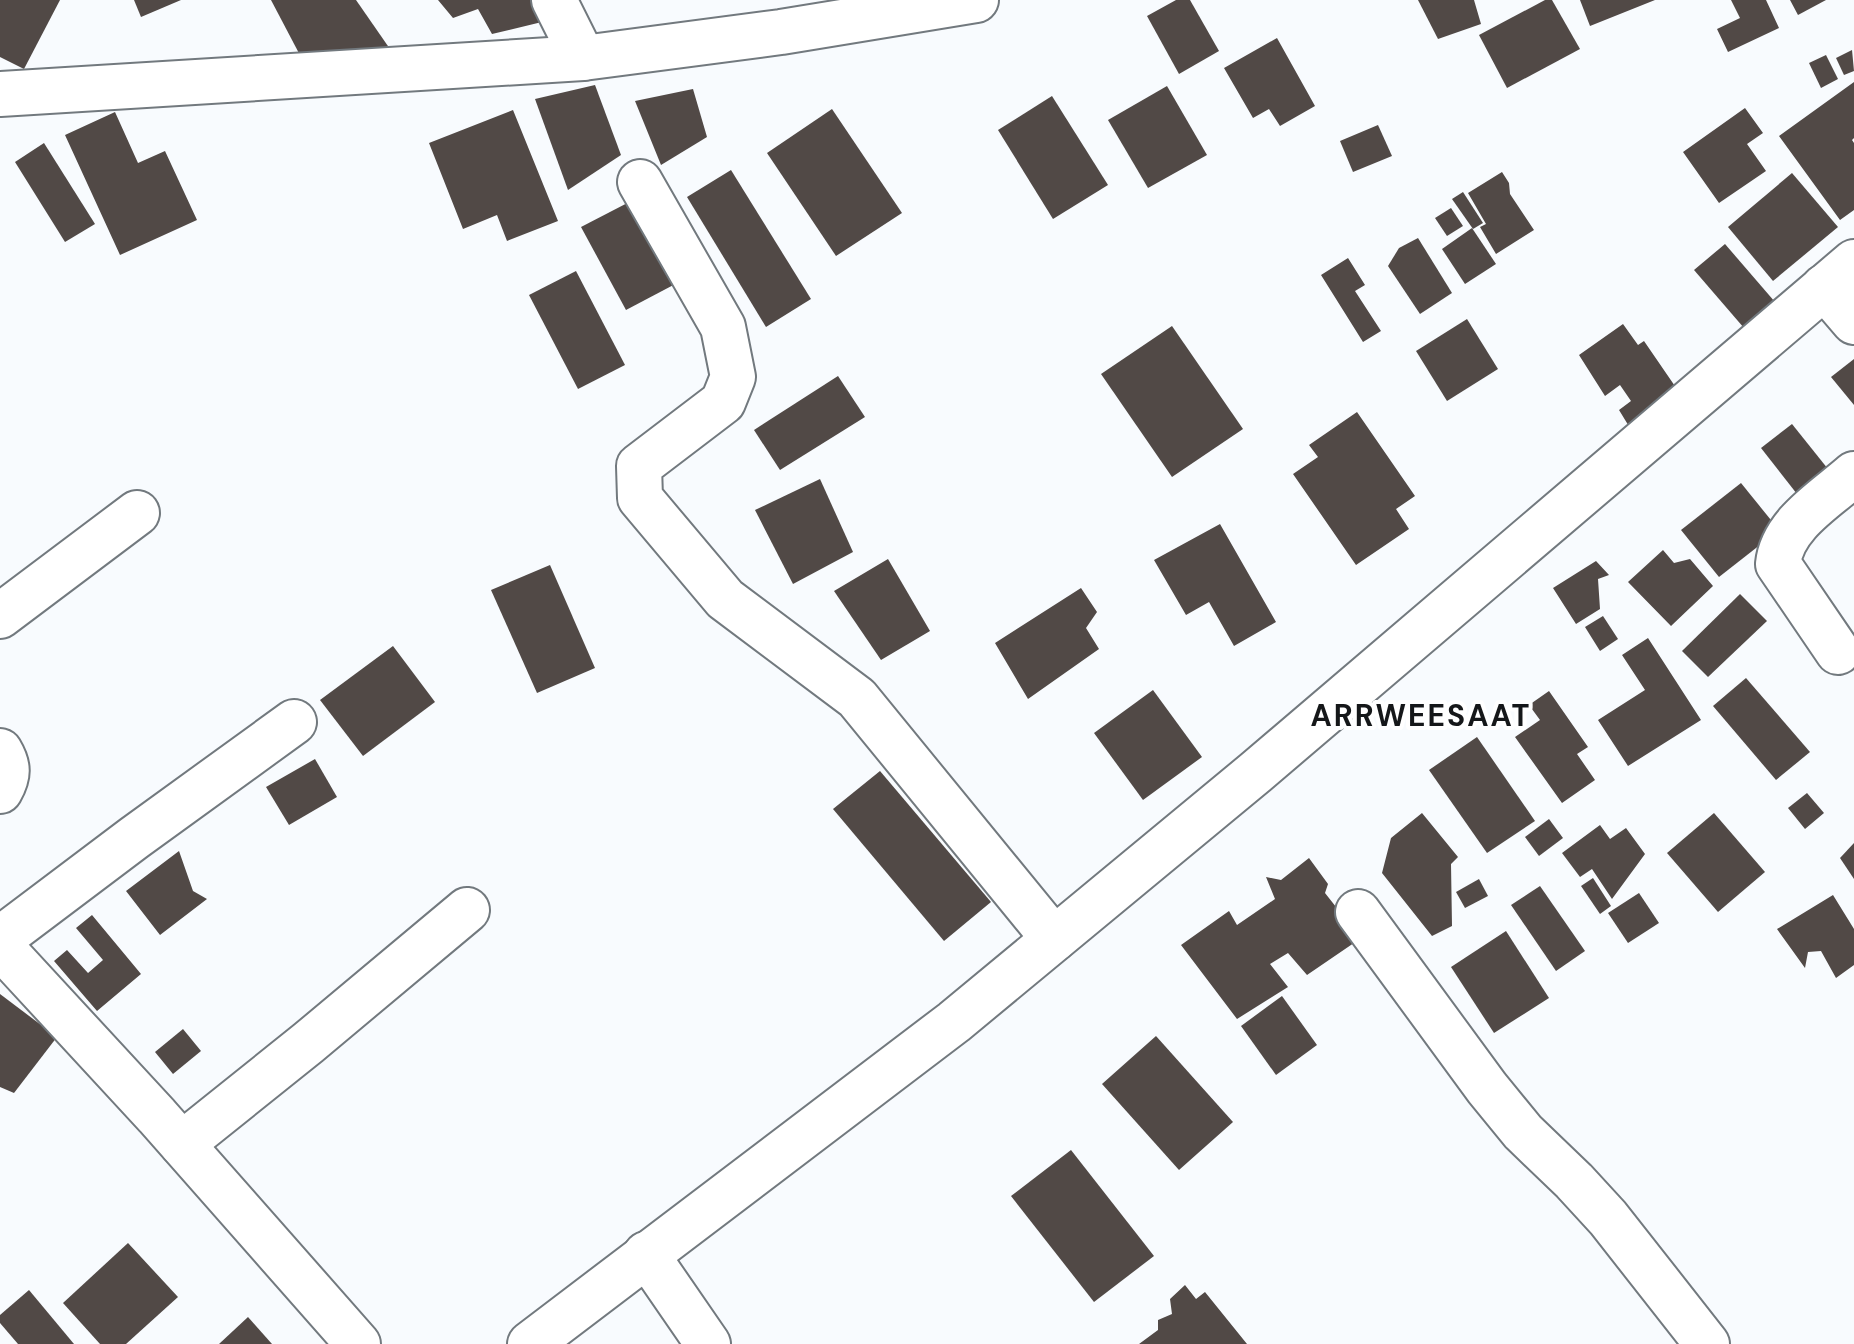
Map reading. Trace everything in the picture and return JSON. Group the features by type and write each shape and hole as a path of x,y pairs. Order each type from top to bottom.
{"street":[{"path":"554,0 583,58"},
{"path":"0,94 583,58 781,32 976,0"},
{"path":"640,182 723,327 733,377 723,402 639,466 640,498 725,599 857,698 1054,939"},
{"path":"530,1344 954,1022 1256,772 1839,275 1854,322"},
{"path":"1838,652 1778,564 1780,548 1790,531 1854,474"},
{"path":"0,616 137,513"},
{"path":"0,939 294,722"},
{"path":"0,751 7,762 8,774 0,791"},
{"path":"182,1144 467,910"},
{"path":"1358,912 1487,1088 1523,1132 1608,1218 1707,1344"},
{"path":"0,946 182,1144 358,1344"},
{"path":"646,1254 708,1344"}],"building":[{"path":"0,0 60,0 24,69 0,57"},
{"path":"134,0 181,0 141,17"},
{"path":"271,0 356,0 390,49 302,59"},
{"path":"438,0 536,0 546,21 492,34 478,9 453,18"},
{"path":"1176,0 1190,0 1219,51 1179,74 1147,16"},
{"path":"1418,0 1474,0 1481,24 1438,39"},
{"path":"1545,0 1552,0 1580,49 1507,88 1479,35"},
{"path":"1580,0 1655,0 1590,26"},
{"path":"1731,0 1766,0 1779,28 1728,52 1717,29 1740,18"},
{"path":"1790,0 1826,0 1798,15"},
{"path":"1277,38 1315,106 1280,126 1269,109 1253,118 1224,68"},
{"path":"1852,50 1854,71 1844,75 1836,58"},
{"path":"1826,55 1838,79 1821,88 1809,63"},
{"path":"1854,82 1854,210 1840,220 1779,136"},
{"path":"595,85 621,155 568,190 535,99"},
{"path":"1167,86 1207,155 1148,188 1108,120"},
{"path":"693,89 707,137 661,165 635,101"},
{"path":"1052,96 1108,185 1053,219 998,130"},
{"path":"1745,108 1763,133 1747,144 1766,171 1719,203 1683,152"},
{"path":"832,109 902,213 836,256 767,153"},
{"path":"513,110 558,221 507,241 497,215 463,229 429,143"},
{"path":"115,112 138,163 165,151 197,220 120,255 65,135"},
{"path":"1378,125 1392,156 1353,172 1340,141"},
{"path":"44,143 95,224 65,242 15,162"},
{"path":"731,170 811,299 766,327 687,197"},
{"path":"1502,172 1509,183 1510,194 1534,230 1496,254 1480,227 1486,224 1468,193"},
{"path":"1792,173 1838,227 1773,281 1728,227"},
{"path":"1463,192 1483,223 1473,229 1452,199"},
{"path":"637,198 681,281 626,310 581,227"},
{"path":"1451,208 1463,226 1447,236 1435,218"},
{"path":"1472,228 1496,264 1465,284 1442,249"},
{"path":"1418,238 1452,293 1420,314 1388,266 1399,248"},
{"path":"1725,244 1775,302 1744,328 1694,270"},
{"path":"1348,258 1365,285 1355,291 1381,331 1363,342 1321,275"},
{"path":"576,271 625,365 578,389 529,295"},
{"path":"1467,319 1498,369 1447,401 1416,351"},
{"path":"1623,324 1638,345 1644,341 1679,392 1630,428 1619,410 1631,401 1620,385 1605,396 1579,355"},
{"path":"1172,326 1243,429 1172,477 1101,374"},
{"path":"1854,359 1854,405 1831,377"},
{"path":"838,376 865,417 780,470 754,430"},
{"path":"1357,412 1415,496 1396,509 1409,529 1356,565 1293,474 1318,457 1309,445"},
{"path":"1792,424 1828,469 1797,494 1761,448"},
{"path":"820,479 853,552 793,584 755,510"},
{"path":"1741,483 1779,530 1719,577 1681,530"},
{"path":"1220,524 1276,622 1234,646 1209,602 1186,615 1154,560"},
{"path":"1663,550 1674,563 1690,559 1713,586 1671,626 1628,582"},
{"path":"888,559 930,631 881,660 834,591"},
{"path":"1596,561 1609,575 1598,579 1600,609 1576,624 1553,588"},
{"path":"550,565 595,668 537,693 491,590"},
{"path":"1081,588 1097,612 1086,628 1099,649 1028,699 995,643"},
{"path":"1740,594 1767,621 1708,677 1682,651"},
{"path":"1603,616 1618,639 1600,651 1585,627"},
{"path":"1648,638 1701,720 1628,766 1598,720 1645,690 1622,655"},
{"path":"393,646 435,702 363,756 320,700"},
{"path":"1746,678 1810,752 1776,780 1713,706"},
{"path":"1153,690 1202,757 1143,800 1094,733"},
{"path":"1549,691 1588,747 1577,754 1595,780 1562,803 1515,737 1540,720 1529,705"},
{"path":"1477,737 1535,821 1487,853 1429,770"},
{"path":"315,759 337,797 289,825 266,787"},
{"path":"880,771 991,902 944,941 833,809"},
{"path":"1807,793 1824,813 1805,829 1788,808"},
{"path":"1422,813 1458,857 1451,864 1452,926 1432,936 1382,873 1391,838"},
{"path":"1714,813 1765,872 1718,912 1667,853"},
{"path":"1549,819 1563,838 1539,856 1525,837"},
{"path":"1600,825 1610,839 1626,828 1645,854 1612,899 1592,869 1580,877 1562,853"},
{"path":"1854,843 1854,879 1840,858"},
{"path":"179,851 193,891 207,899 160,935 126,891"},
{"path":"1309,858 1328,884 1325,893 1351,926 1370,932 1307,975 1288,953 1270,964 1288,987 1237,1019 1181,945 1229,911 1237,925 1275,899 1266,877 1281,880"},
{"path":"1593,878 1611,906 1600,914 1581,886"},
{"path":"1479,879 1488,896 1465,908 1456,892"},
{"path":"1540,886 1585,951 1556,971 1511,905"},
{"path":"1639,893 1659,923 1628,943 1608,913"},
{"path":"1833,895 1854,929 1854,965 1836,978 1821,951 1808,952 1805,968 1777,929"},
{"path":"92,915 141,974 97,1011 54,961 67,950 88,973 103,960 76,928"},
{"path":"1506,931 1549,998 1494,1033 1451,967"},
{"path":"0,994 57,1037 14,1093 0,1087"},
{"path":"1282,996 1317,1045 1276,1075 1241,1026"},
{"path":"183,1029 201,1051 173,1074 155,1052"},
{"path":"1156,1036 1233,1122 1179,1170 1102,1084"},
{"path":"1071,1150 1154,1256 1094,1302 1011,1196"},
{"path":"128,1243 178,1297 126,1344 100,1344 63,1303"},
{"path":"1185,1285 1196,1299 1205,1292 1247,1344 1139,1344 1158,1330 1158,1320 1172,1314 1170,1299"},
{"path":"29,1290 74,1344 18,1344 0,1323 0,1315"},
{"path":"248,1317 272,1344 219,1344"}],"district":[{"name":"ARRWEESAAT","path":"1421,715"}]}
